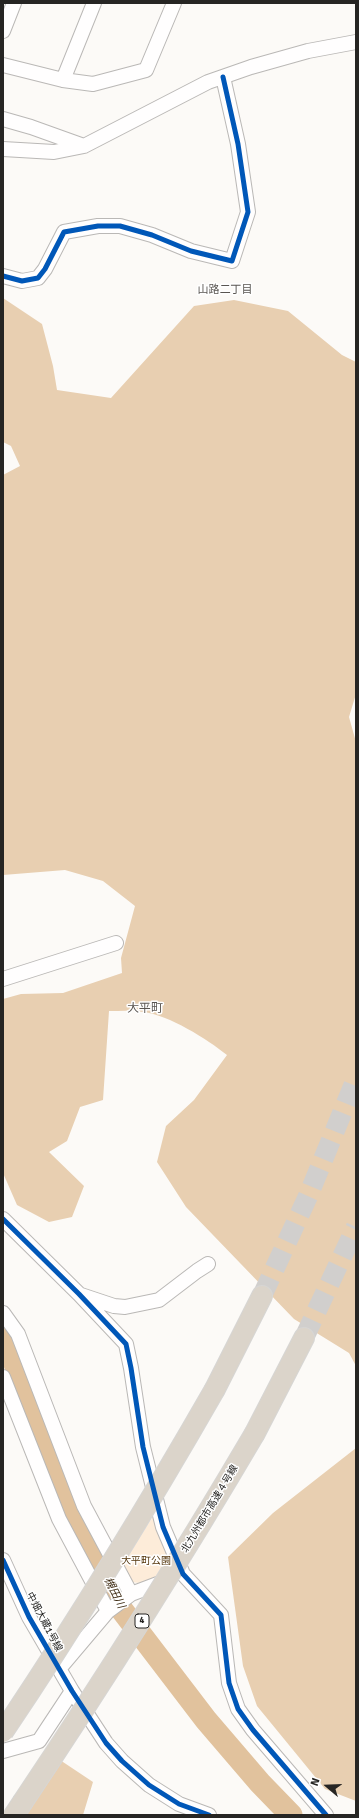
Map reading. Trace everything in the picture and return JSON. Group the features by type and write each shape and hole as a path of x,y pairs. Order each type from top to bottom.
{"highway":[{"path":"3,1732 89,1600 163,1479 214,1389 262,1296"},
{"name":"北九州都市高速４号線","path":"18,1809 132,1637 206,1517 255,1433 304,1338"}],"street":[{"path":"3,31 14,3"},
{"path":"62,80 94,3"},
{"path":"3,65 62,80 93,84 146,70 174,3"},
{"path":"3,149 54,152 84,146 208,82 251,67 308,51 356,42"},
{"path":"3,276 22,281 38,278 45,269 64,232 98,226 120,226 152,235 191,251 232,261 248,212 238,144 223,77"},
{"path":"3,119 31,127 84,146"},
{"path":"3,979 116,942"},
{"path":"3,1219 79,1294 126,1344 143,1447 163,1527 183,1574 220,1615 229,1683 238,1710 253,1730 326,1815"},
{"path":"79,1294 114,1306 125,1307 159,1300 208,1264"},
{"path":"3,1313 18,1334 84,1506 131,1594"},
{"path":"3,1377 59,1519 108,1610"},
{"name":"中畑大蔵1号線","path":"3,1560 29,1617 72,1691 106,1743 122,1761 149,1785 179,1804 209,1815"},
{"path":"59,1669 108,1610 131,1594 183,1574"},
{"path":"3,1752 39,1741 72,1691"}],"green space":[{"name":"大平町公園","path":"156,1512 169,1560 159,1577 139,1583 131,1582 120,1566"}],"shaded area":[{"path":"3,298 42,324 53,366 57,390 111,398 194,306 234,300 288,311 342,355 356,362 356,694 349,717 356,742 356,1366 349,1353 294,1319 186,1207 157,1162 166,1126 194,1100 227,1055 187,1029 153,1014 135,1011 109,1011 103,1100 80,1107 67,1141 49,1152 84,1186 72,1217 49,1222 17,1205 3,1173 3,999 21,994 63,993 122,973 121,958 135,906 103,881 65,870 3,875 3,475 20,466 11,446 3,442"},
{"path":"356,1448 356,1801 325,1789 257,1706 243,1666 228,1557 273,1513"},
{"path":"60,1760 93,1782 83,1815 23,1815"}],"waterway":[{"name":"槻田川","path":"3,1331 53,1467 122,1610 206,1720 260,1783 291,1815"}],"tunnel":[{"path":"262,1296 309,1194 356,1079"},
{"path":"304,1338 356,1227"}],"cycle path":[{"path":"3,276 22,281 38,278 45,269 64,232 98,226 120,226 152,235 191,251 232,261 248,212 238,144 223,77"},
{"path":"3,1219 79,1294 126,1344 143,1447 163,1527 183,1574 221,1615 229,1683 238,1709 253,1730 326,1815"},
{"path":"3,1560 29,1617 72,1691 106,1743 122,1761 149,1785 179,1804 209,1815"}],"district":[{"name":"山路二丁目","path":"225,290"},
{"name":"大平町","path":"145,1009"}]}
